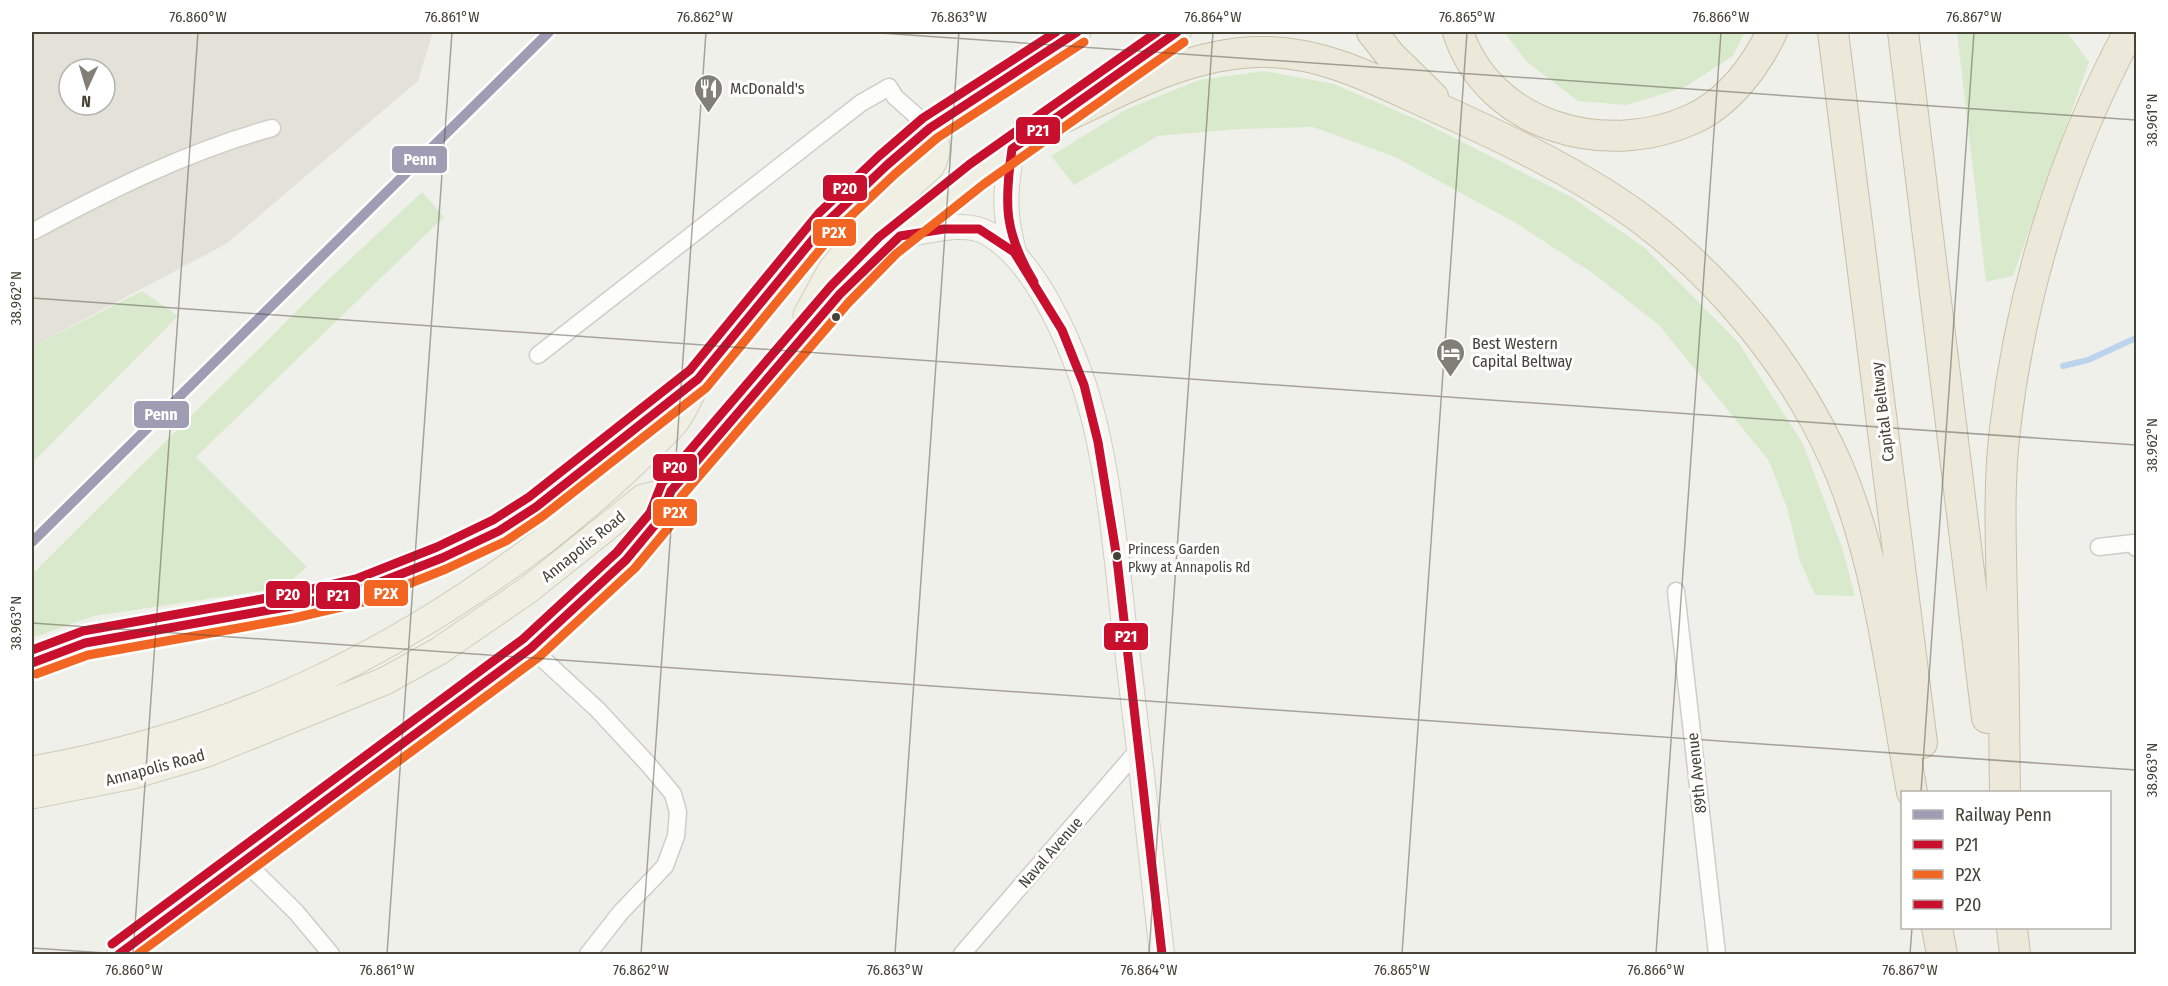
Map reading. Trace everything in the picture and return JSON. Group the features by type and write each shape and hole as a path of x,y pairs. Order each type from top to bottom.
{"highway":[{"path":"1372,32 1416,82 1454,115"},
{"path":"1458,32 1463,46 1480,72 1501,96 1530,116 1569,132 1589,136 1622,137 1658,132 1692,120 1720,101 1745,77 1772,32"},
{"name":"Capital Beltway","path":"1833,32 1928,791"},
{"path":"1903,32 1996,791"},
{"path":"2005,791 2001,540 2006,419 2026,305 2045,235 2092,106 2129,32"},
{"path":"1041,128 1179,67 1212,58 1254,52 1290,53 1323,59 1454,115 1591,186 1644,221 1730,301 1770,349 1808,407 1835,460 1855,512 1871,571 1912,791"},
{"path":"1937,929 1942,954"},
{"path":"1944,929 1947,954"},
{"path":"2012,929 2015,954"}],"main road":[{"name":"Annapolis Road","path":"32,771 139,747 233,718 357,662 441,613 521,557 607,490 676,421 699,379 828,221 930,128 1077,32"},
{"path":"671,491 840,294 900,236 1012,149 1178,32"},
{"path":"781,363 832,269 876,216 930,167 936,157 937,145 930,128"},
{"path":"32,663 86,643 292,606 360,590 442,558 499,531 536,507 699,379"},
{"name":"Annapolis Road","path":"32,795 133,775 207,753 385,681 439,651 528,590 643,498 671,491"}],"street":[{"path":"538,355 861,103 889,87 895,97 930,128"},
{"path":"32,232 74,210 221,142 272,128"},
{"path":"1012,149 1004,197 1006,222 1014,252 1062,330 1084,385 1098,442 1117,559 1162,954"},
{"path":"900,236 944,229 979,229 1014,252"},
{"path":"119,954 531,648 626,560 660,519 671,491"},
{"path":"2099,548 2133,543 2136,548"},
{"name":"89th Avenue","path":"1676,591 1712,953"},
{"path":"531,648 597,709 648,764 673,794 678,812 676,836 665,866 621,912 588,954"},
{"name":"Naval Avenue","path":"962,954 1139,749"},
{"path":"244,861 296,912 331,954"}],"shaded area":[{"path":"32,32 433,32 418,81 226,244 32,347"}],"green space":[{"path":"1504,32 1745,32 1733,56 1685,87 1627,105 1578,101 1527,62"},
{"path":"1957,32 2067,32 2089,62 2013,276 1986,282"},
{"path":"1264,71 1334,84 1423,122 1573,198 1645,248 1738,342 1803,444 1842,547 1855,596 1815,595 1800,561 1787,508 1769,461 1659,325 1591,272 1514,222 1395,157 1313,127 1241,129 1158,136 1074,185 1051,156 1127,109 1199,80"},
{"path":"422,192 444,217 196,457 307,567 282,588 94,616 32,638 32,574 328,280"},
{"path":"142,291 178,316 32,463 32,347"}],"waterway":[{"path":"2063,366 2088,360 2136,338"}],"rail line":[{"name":"Penn","path":"32,542 549,32"}],"transit line":[{"name":"P20","path":"32,650 83,631 290,594 356,579 437,547 493,520 529,497 690,370 819,213 879,156 923,118 1056,32"},
{"name":"P21","path":"32,663 85,643 292,606 360,590 442,558 499,531 536,507 698,379 828,221 887,165 930,128 1077,32"},
{"name":"P20","path":"112,944 523,639 617,552 650,513 662,483 831,286 879,237 970,164 1157,32"},
{"name":"P21","path":"1034,282 1017,248 1009,218 1008,186 1012,149 1177,32"},
{"name":"P2X","path":"36,674 88,655 294,618 363,602 446,569 506,541 543,516 706,388 837,229 895,174 937,138 1084,42"},
{"name":"P2X","path":"138,954 539,657 635,568 670,526 681,497 849,302 896,254 984,184 1184,42"},
{"name":"P21","path":"119,954 531,648 626,560 660,519 671,491 840,294 900,236 944,229 979,229 1014,252 1062,330 1084,385 1098,442 1117,559 1162,954"}],"place":[{"name":"McDonald's","path":"709,114"},
{"name":"Best Western Capital Beltway","path":"1451,378"},
{"name":"Princess Garden Pkwy at Annapolis Rd","path":"1117,556"}]}
